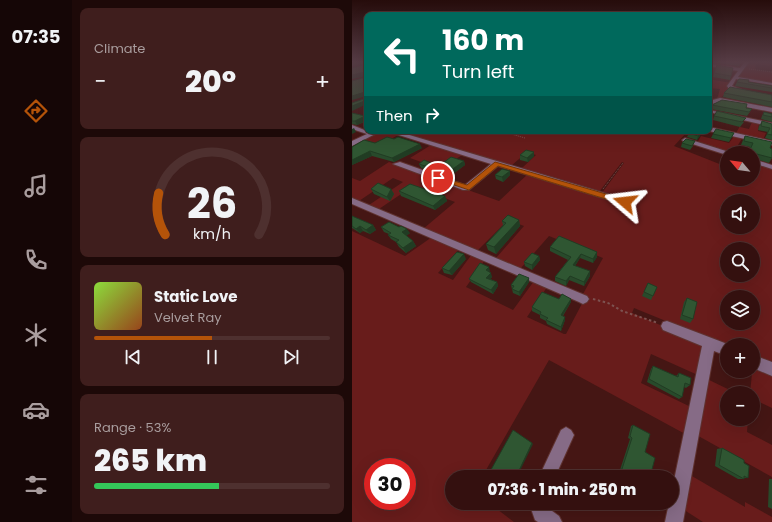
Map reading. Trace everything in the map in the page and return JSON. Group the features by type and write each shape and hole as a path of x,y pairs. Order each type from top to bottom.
{"street":[{"path":"731,86 730,88 746,92"},
{"path":"712,102 720,100 772,110"},
{"path":"712,111 772,125"},
{"path":"352,127 364,130"},
{"path":"712,130 772,143"},
{"path":"352,144 372,134"},
{"path":"399,134 625,202"},
{"path":"686,140 720,151"},
{"path":"397,164 466,188 497,163"},
{"path":"760,163 772,167"},
{"path":"352,201 583,299"},
{"path":"667,326 720,347"},
{"path":"674,522 709,343"},
{"path":"760,364 772,369"},
{"path":"550,470 566,435"},
{"path":"540,510 541,514 553,522"}],"path":[{"path":"511,134 525,138"},
{"path":"599,194 623,163"},
{"path":"583,299 597,299 622,311 667,326"}],"shaded area":[{"path":"712,86 730,86 722,97 717,99 720,89 712,88"},
{"path":"752,122 759,123 758,131 766,133 763,140 736,133 740,126 749,129"},
{"path":"376,134 398,135 377,147 362,141"},
{"path":"405,134 685,134 674,146 720,164 720,186 760,186 760,165 772,168 772,365 760,360 760,338 720,338 720,343 634,308 632,313 707,345 700,376 651,354 641,383 693,408 687,435 549,360 486,470 445,470 445,510 498,510 514,522 352,522 352,231 405,256 432,237 459,249 438,273 453,280 472,254 485,260 466,287 513,310 534,281 547,287 527,317 564,334 566,334 586,296 583,294 603,258 549,236 520,269 496,258 524,226 508,220 477,251 423,229 455,202 413,186 379,209 369,205 403,182 393,178 359,201 352,198 352,178 360,181 389,162 499,201 528,174 626,204 627,201 602,193 624,163 622,162 599,192 522,168 536,155 527,152 511,166"},
{"path":"735,135 743,137 738,145 742,146 720,146 720,150 697,143 701,136 729,143"},
{"path":"431,145 462,155 441,169 410,158"},
{"path":"760,367 772,372 772,408 760,402 760,386 751,386 752,378 760,378"},
{"path":"705,378 722,386 720,386 720,426 747,426 747,432 772,445 772,477 693,433"},
{"path":"685,472 745,507 745,502 772,517 772,522 703,522 679,507"}],"building":[{"path":"352,86 364,86 364,92 352,96"},
{"path":"730,87 772,95 772,102 724,93"},
{"path":"364,99 364,101 352,106 352,103"},
{"path":"722,100 747,104 746,108 752,109 749,112 712,105"},
{"path":"717,111 746,118 742,122 714,116"},
{"path":"764,112 772,114 772,117 763,115"},
{"path":"352,113 364,116 355,121 352,121"},
{"path":"762,121 772,124 772,135 767,134 770,128 761,126"},
{"path":"716,129 734,133 731,138 713,134"},
{"path":"745,136 772,142 770,148 772,149 772,158 760,155 760,146 752,146 753,143 744,141"},
{"path":"387,137 394,139 398,137 420,144 392,158 370,151 352,160 352,147 364,140 375,143"},
{"path":"686,139 695,141 692,146 682,143"},
{"path":"526,150 534,152 527,158 520,155"},
{"path":"451,157 464,161 447,173 419,164 424,160 439,166"},
{"path":"502,169 510,171 502,177 495,175"},
{"path":"378,183 391,189 387,197 371,189"},
{"path":"410,184 445,196 433,206 399,191"},
{"path":"508,215 519,220 494,247 486,244 506,223 502,221"},
{"path":"352,216 373,225 366,230 360,226 356,229 352,226"},
{"path":"389,222 407,229 402,232 413,241 403,248 396,242 399,240 388,235 391,233 381,227"},
{"path":"559,236 597,252 593,259 581,254 573,265 590,271 584,282 570,276 566,281 555,277 571,257 550,247"},
{"path":"457,252 464,254 449,271 442,268"},
{"path":"532,253 539,256 532,265 524,262"},
{"path":"480,263 489,267 486,270 491,273 486,278 497,282 491,290 469,279"},
{"path":"519,274 529,278 519,292 512,289 514,286 511,285"},
{"path":"648,283 657,287 653,296 644,292"},
{"path":"542,292 559,299 562,294 571,299 561,315 565,317 561,327 546,320 548,318 540,314 541,312 532,307"},
{"path":"687,298 697,302 693,319 682,315"},
{"path":"653,366 678,377 679,373 691,378 690,385 685,383 682,397 649,379"},
{"path":"633,425 650,434 645,452 655,458 652,470 622,470 632,438 630,436"},
{"path":"513,430 532,443 519,470 491,470"},
{"path":"722,448 744,460 744,463 749,466 748,478 744,476 744,479 719,465"}],"route":[{"path":"438,178 464,188 469,188 497,163 625,202"}]}
